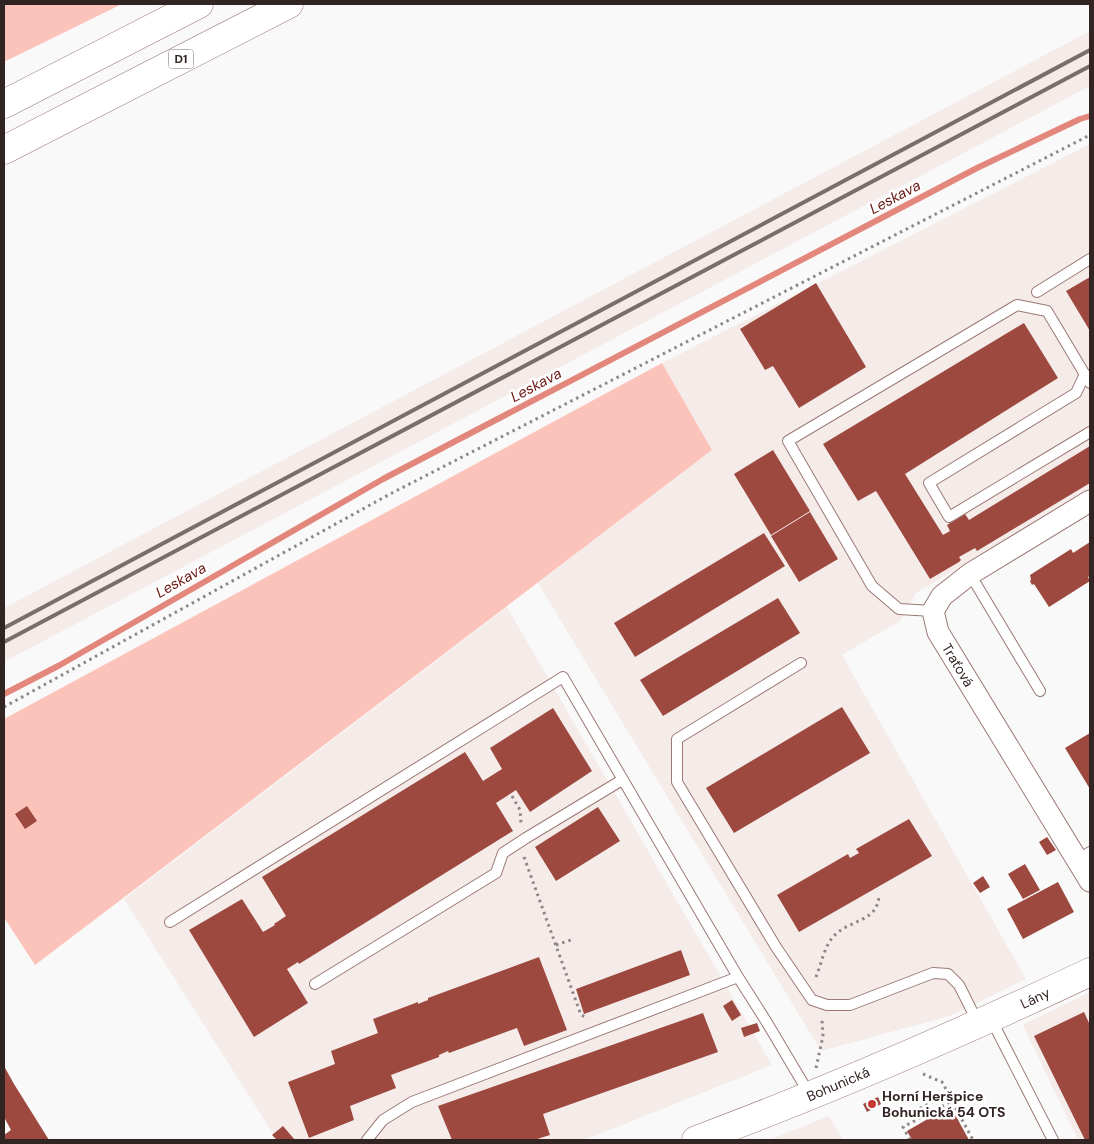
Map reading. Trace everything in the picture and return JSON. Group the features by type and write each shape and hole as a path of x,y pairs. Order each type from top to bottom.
{"main road":[{"path":"4,104 200,4"},
{"name":"D1","path":"4,150 289,4"},
{"path":"4,93 52,79"},
{"path":"4,162 73,114"},
{"name":"Lány","path":"985,1021 1090,972"},
{"name":"Bohunická","path":"696,1140 810,1096 985,1021"}],"street":[{"path":"933,611 942,596 970,574 1090,501"},
{"name":"Traťová","path":"933,611 938,632 1084,856 1090,881"}],"lane":[{"path":"1037,292 1090,259"},
{"path":"933,611 899,609 872,586 788,441 1017,305 1047,311 1088,378 1076,393 929,483 949,517 1090,432"},
{"path":"970,574 1040,691"},
{"path":"800,663 677,739 678,782 776,947 812,1000 828,1005 850,1005 933,972 948,974 959,985 985,1021 1053,1140"},
{"path":"170,922 563,677 738,977 810,1096"},
{"path":"315,984 496,873 503,853 622,780"},
{"path":"367,1140 383,1120 412,1102 738,977"}],"path":[{"path":"4,707 390,494 1090,135"},
{"path":"512,796 520,810 522,852 581,1015 607,1027"},
{"path":"805,990 813,984 831,938 840,929 874,913 879,903 879,894"},
{"path":"556,945 572,940"},
{"path":"815,1068 823,1036"},
{"path":"917,1072 942,1082 974,1140"},
{"path":"901,1113 909,1113 942,1098 952,1099"},
{"path":"910,1140 903,1127 952,1099"}],"shaded area":[{"path":"4,4 122,4 4,62"},
{"path":"1090,31 1090,86 4,662 4,608"},
{"path":"1090,144 1090,491 916,593 900,621 842,655 1026,979 950,1016 821,1051 538,583 712,450 662,363"},
{"path":"662,363 712,450 35,965 4,919 4,719"},
{"path":"507,607 772,1065 585,1140 277,1140 124,899"},
{"path":"1090,992 1090,1140 1078,1140 1023,1026"},
{"path":"829,1116 843,1140 769,1140"}],"building":[{"path":"1090,277 1090,331 1066,291"},
{"path":"816,283 866,367 799,408 773,366 765,370 740,329"},
{"path":"1024,323 1058,378 905,474 943,535 950,531 947,525 965,514 969,520 1090,446 1090,483 977,551 975,548 959,557 961,560 959,562 930,579 876,491 858,501 823,444"},
{"path":"773,450 810,511 771,535 734,474"},
{"path":"810,512 838,559 799,582 771,536"},
{"path":"764,533 785,566 635,657 614,623"},
{"path":"1090,542 1090,576 1088,577 1090,581 1049,607 1034,584 1032,585 1030,575 1071,549 1073,553"},
{"path":"778,598 800,633 663,716 640,680"},
{"path":"842,707 870,753 734,833 706,788"},
{"path":"553,708 592,771 530,812 516,790 496,803 513,831 299,964 298,962 287,969 308,1003 254,1037 189,930 242,899 263,932 275,925 286,916 262,877 465,752 483,781 502,769 490,748"},
{"path":"1090,733 1090,789 1065,748"},
{"path":"27,806 37,821 25,829 15,814"},
{"path":"598,807 620,841 556,881 535,847"},
{"path":"909,819 932,856 799,932 777,895 848,854 850,858 859,853 856,849"},
{"path":"1047,837 1056,850 1047,855 1039,842"},
{"path":"1025,864 1040,890 1023,899 1008,874"},
{"path":"983,876 990,887 980,893 973,883"},
{"path":"1058,882 1074,912 1023,939 1007,909"},
{"path":"681,950 690,975 584,1014 576,989"},
{"path":"539,957 567,1030 524,1046 517,1028 449,1053 448,1051 439,1055 439,1057 391,1075 396,1088 350,1106 354,1120 309,1138 288,1082 335,1064 331,1051 378,1033 373,1019 418,1002 418,1004 428,1000 428,998"},
{"path":"732,1000 741,1015 732,1021 723,1006"},
{"path":"1084,1012 1090,1025 1090,1140 1085,1140 1034,1036"},
{"path":"703,1013 718,1052 543,1114 550,1135 534,1140 452,1140 438,1106"},
{"path":"757,1023 760,1031 744,1037 741,1028"},
{"path":"4,1066 49,1140 4,1140 4,1135 11,1130 4,1117"},
{"name":"Horní Heršpice Bohunická 54 OTS","path":"878,1097 881,1104 867,1112 863,1104"},
{"path":"951,1107 969,1140 912,1140 907,1131 926,1120 926,1116"},
{"path":"283,1126 295,1140 277,1140 272,1135"}],"waterway":[{"name":"Leskava","path":"4,694 60,665 383,479 977,168 1090,116"}],"railway":[{"path":"4,628 1090,50"},
{"path":"4,642 1090,66"}],"place":[{"name":"Horní Heršpice Bohunická 54 OTS","path":"872,1104"}]}
